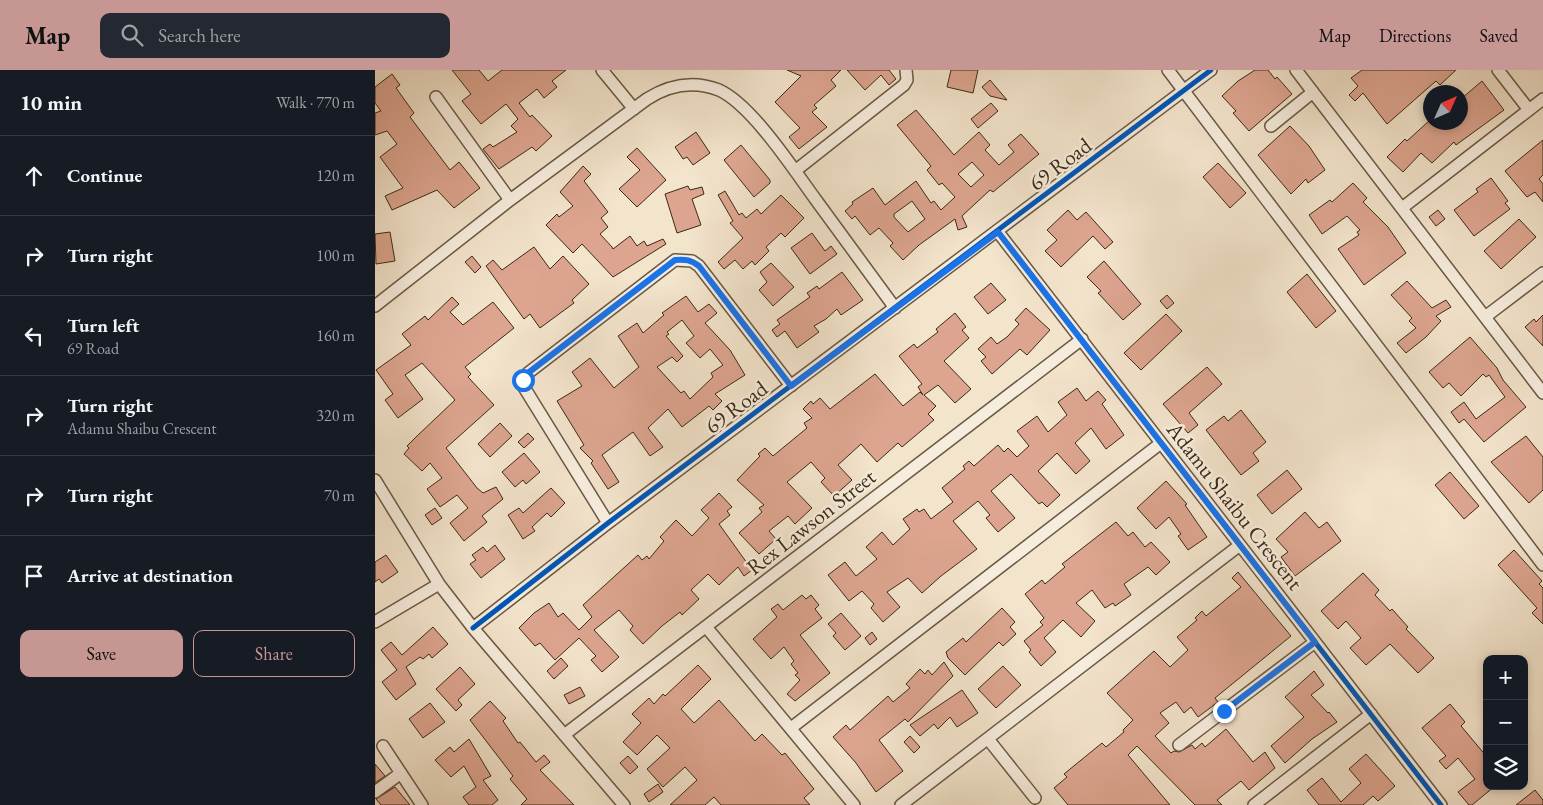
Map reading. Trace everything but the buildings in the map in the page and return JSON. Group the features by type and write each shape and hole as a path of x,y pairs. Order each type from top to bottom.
{"street":[{"path":"603,70 634,109"},
{"path":"795,171 904,85 907,80 906,70"},
{"path":"1168,70 1543,565"},
{"name":"69 Road","path":"473,628 608,523 998,232 1211,70"},
{"path":"1296,70 1543,393"},
{"path":"1499,70 1529,110"},
{"path":"375,306 510,200 661,90 672,86 695,84 719,91 731,97 747,113 795,171 895,308"},
{"path":"1271,126 1313,92"},
{"path":"436,97 510,200"},
{"path":"1402,208 1543,99"},
{"name":"Adamu Shaibu Crescent","path":"998,232 1441,805"},
{"path":"608,523 529,399 522,384 528,373 675,260 692,261 699,266 791,386"},
{"path":"1485,317 1543,273"},
{"name":"Rex Lawson Street","path":"564,735 707,628 1081,339"},
{"path":"791,728 1161,443"},
{"path":"375,480 439,584 473,628 624,805"},
{"path":"901,805 1239,545"},
{"path":"375,622 439,584"},
{"path":"707,628 854,805"},
{"path":"1179,745 1315,642"},
{"path":"1254,805 1371,714"},
{"path":"988,739 1035,798"},
{"path":"383,746 422,805"},
{"path":"375,792 401,773"}],"cycle path":[{"path":"473,628 608,523 1211,70"},
{"path":"998,232 1441,805"}],"route":[{"path":"523,380 528,373 675,260 684,259 692,261 699,266 791,386 998,232 1315,642 1224,711"}]}
